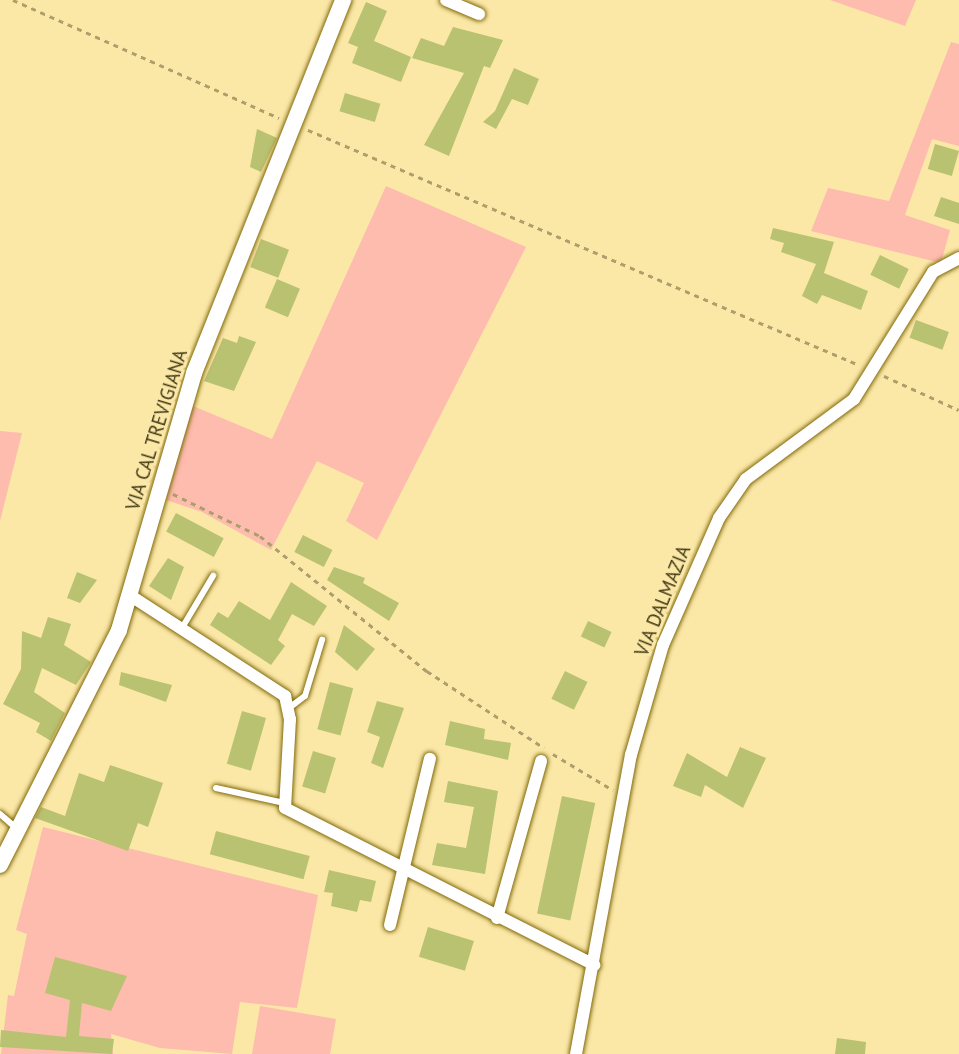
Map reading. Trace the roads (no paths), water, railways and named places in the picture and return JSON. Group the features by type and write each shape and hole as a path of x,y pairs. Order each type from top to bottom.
{"street":[{"name":"VIA CAL TREVIGIANA","path":"0,865 15,827 102,667 131,596 194,373 343,0"},
{"path":"446,0 479,14"},
{"name":"VIA DALMAZIA","path":"576,1054 626,795 663,645 719,519 746,479 835,418 874,371 933,272 959,258"},
{"path":"131,596 285,696 289,708 284,803 302,821 594,965"},
{"path":"390,925 401,870 430,759"},
{"path":"497,918 541,761"}],"lane":[{"path":"182,628 213,576"},
{"path":"289,708 305,696 322,640"},
{"path":"216,788 284,803"},
{"path":"0,814 15,827"}]}
